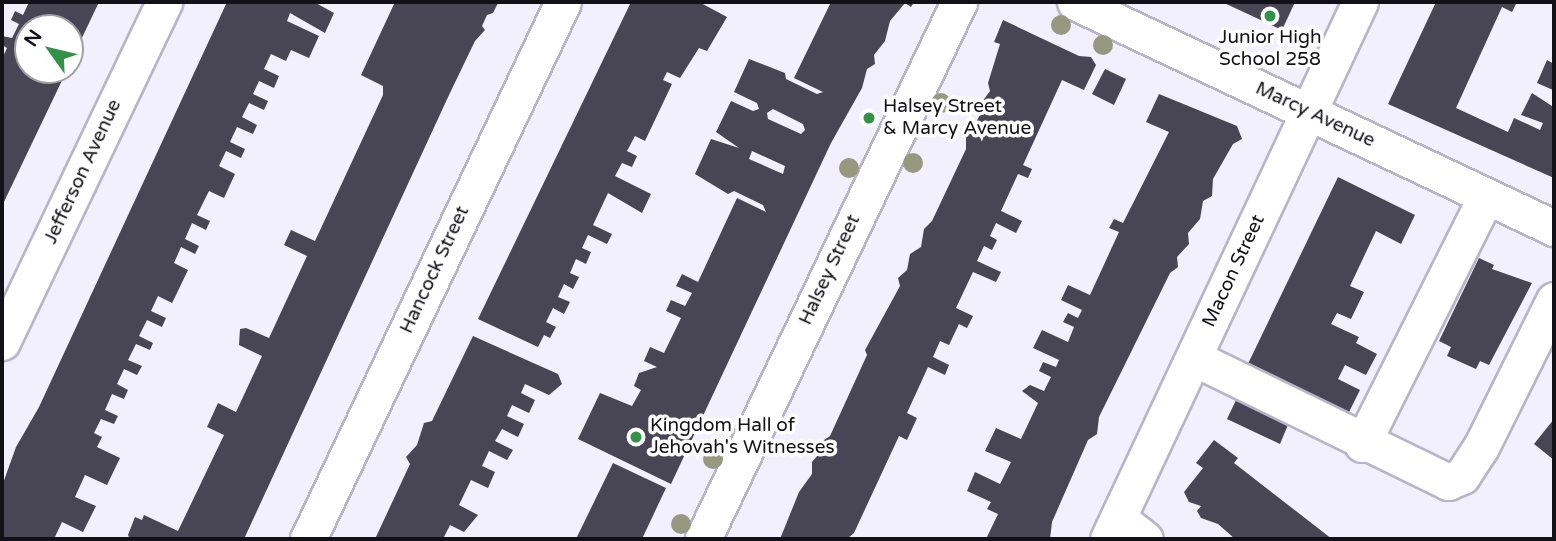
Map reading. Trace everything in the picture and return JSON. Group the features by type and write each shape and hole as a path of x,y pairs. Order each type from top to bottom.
{"street":[{"name":"Jefferson Avenue","path":"2,342 164,2"},
{"name":"Hancock Street","path":"308,539 563,2"},
{"name":"Halsey Street","path":"703,539 959,2"},
{"name":"Marcy Avenue","path":"1075,2 1554,228"},
{"name":"Macon Street","path":"1113,528 1360,2"},
{"path":"1362,444 1486,195"},
{"path":"1194,358 1362,444 1448,482 1462,476 1554,300"},
{"path":"1113,528 1145,539"}],"building":[{"path":"29,2 99,2 84,34 84,14 23,14"},
{"path":"227,2 314,2 334,13 325,33 290,13 287,21 319,36 309,58 291,50 286,61 271,54 264,69 279,76 274,88 259,81 253,94 268,101 264,110 249,103 242,117 257,125 253,134 237,127 230,142 245,149 241,158 226,151 219,166 235,174 224,198 209,191 197,215 210,221 206,230 192,223 185,239 199,246 195,254 181,247 174,263 188,270 177,293 172,303 158,296 151,311 166,318 162,327 147,320 139,336 153,343 150,350 136,344 128,360 142,366 137,375 124,369 117,384 128,390 124,399 112,394 105,410 118,416 114,424 101,419 94,433 102,437 97,447 120,458 107,485 85,475 75,497 96,506 83,532 62,522 54,539 2,539 2,486 16,447 39,407"},
{"path":"395,2 498,3 493,13 487,15 482,26 485,30 475,41 449,95 244,539 130,539 128,535 135,517 142,520 144,515 178,531 224,435 207,427 218,403 236,412 262,356 239,345 240,329 246,328 269,338 307,256 284,245 291,230 315,241 383,95 383,86 361,75"},
{"path":"631,2 699,2 727,17 707,51 699,48 680,78 667,72 663,80 672,84 645,141 635,136 627,151 637,156 632,167 622,163 615,176 651,194 642,213 608,193 593,225 612,234 607,244 588,235 582,248 591,252 586,264 576,259 570,273 579,277 573,289 564,284 558,297 570,302 564,314 553,308 546,322 556,327 550,338 544,335 538,347 478,319"},
{"path":"831,2 914,2 911,7 905,3 890,21 885,41 874,55 875,64 867,69 862,88 831,143 671,484 578,439 600,393 632,406 641,390 634,386 639,373 657,367 644,361 650,347 664,353 681,318 666,311 671,300 685,306 692,293 676,286 682,274 698,282 737,198 766,212 763,205 734,191 728,194 695,174 711,139 739,148 716,132 731,101 753,111 759,109 757,103 734,92 749,59 785,73 786,79 817,94 823,92 794,78","holes":["773,109 803,124 805,130 801,134 768,119 767,113","752,151 785,166 783,174 749,159"]},
{"name":"Junior High School 258","path":"1222,2 1295,2 1282,30"},
{"path":"1436,2 1517,2 1512,12 1502,7 1456,108 1508,132 1514,118 1540,130 1543,123 1521,115 1532,93 1552,106 1554,100 1554,178 1388,104"},
{"path":"1003,20 1079,56 1091,57 1096,65 1084,90 1062,80 1023,165 1032,169 1028,178 1018,174 1001,211 1022,221 1016,233 996,223 990,236 997,240 992,250 984,246 977,261 1001,272 996,282 973,272 956,308 973,316 967,328 959,324 949,345 940,341 933,357 949,365 945,375 928,367 907,413 917,418 907,440 899,436 854,533 847,539 780,539 799,492 812,474 812,462 824,448 821,442 830,436 867,355 865,350 900,286 898,278 907,270 910,254 921,247 924,229 932,221 966,149 966,133 975,124 980,115 977,109 990,91 988,83 1000,44 994,42"},
{"path":"14,34 14,84 60,84 2,206 2,59 7,48 2,45 2,36 12,38"},
{"path":"1547,60 1554,64 1553,90 1537,83"},
{"path":"1105,69 1126,79 1114,105 1092,94"},
{"path":"1159,94 1237,126 1242,139 1233,144 1213,179 1212,196 1203,201 1200,219 1188,233 1189,244 1177,257 1178,267 1170,273 1099,417 1097,434 1088,440 1052,522 1050,539 986,539 998,514 987,509 991,502 967,491 975,472 1000,484 1011,462 985,451 996,428 1021,439 1038,403 1022,391 1030,385 1044,391 1051,377 1039,371 1043,362 1056,367 1059,360 1033,348 1042,330 1068,342 1074,327 1063,322 1068,313 1078,318 1082,310 1061,300 1068,285 1090,295 1119,232 1109,228 1114,219 1123,223 1169,132 1146,122"},
{"path":"1338,177 1415,215 1401,244 1376,231 1350,286 1364,292 1351,319 1337,313 1331,324 1359,337 1356,343 1377,354 1366,375 1345,365 1338,379 1360,390 1349,412 1327,402 1324,408 1245,370"},
{"path":"1479,258 1494,265 1492,269 1532,283 1489,365 1480,361 1476,369 1447,356 1451,347 1439,341"},
{"path":"473,336 558,374 562,384 549,395 525,384 521,393 535,400 529,413 512,405 507,416 524,424 518,437 502,429 495,441 513,450 507,460 489,451 482,466 495,472 488,488 471,480 459,505 478,515 464,532 450,525 443,539 375,539 410,464 406,457 417,445 424,423 432,421"},
{"path":"1238,396 1290,420 1280,444 1227,419"},
{"path":"1554,419 1554,460 1534,444"},
{"path":"1214,440 1238,458 1234,463 1332,539 1235,539 1218,524 1201,518 1197,511 1201,506 1189,502 1184,492 1203,468 1196,463"},
{"path":"613,463 666,488 642,539 576,539"}],"place":[{"name":"Junior High School 258","path":"1270,16"},
{"name":"Halsey Street & Marcy Avenue","path":"869,118"},
{"name":"Kingdom Hall of Jehovah's Witnesses","path":"636,437"}]}
